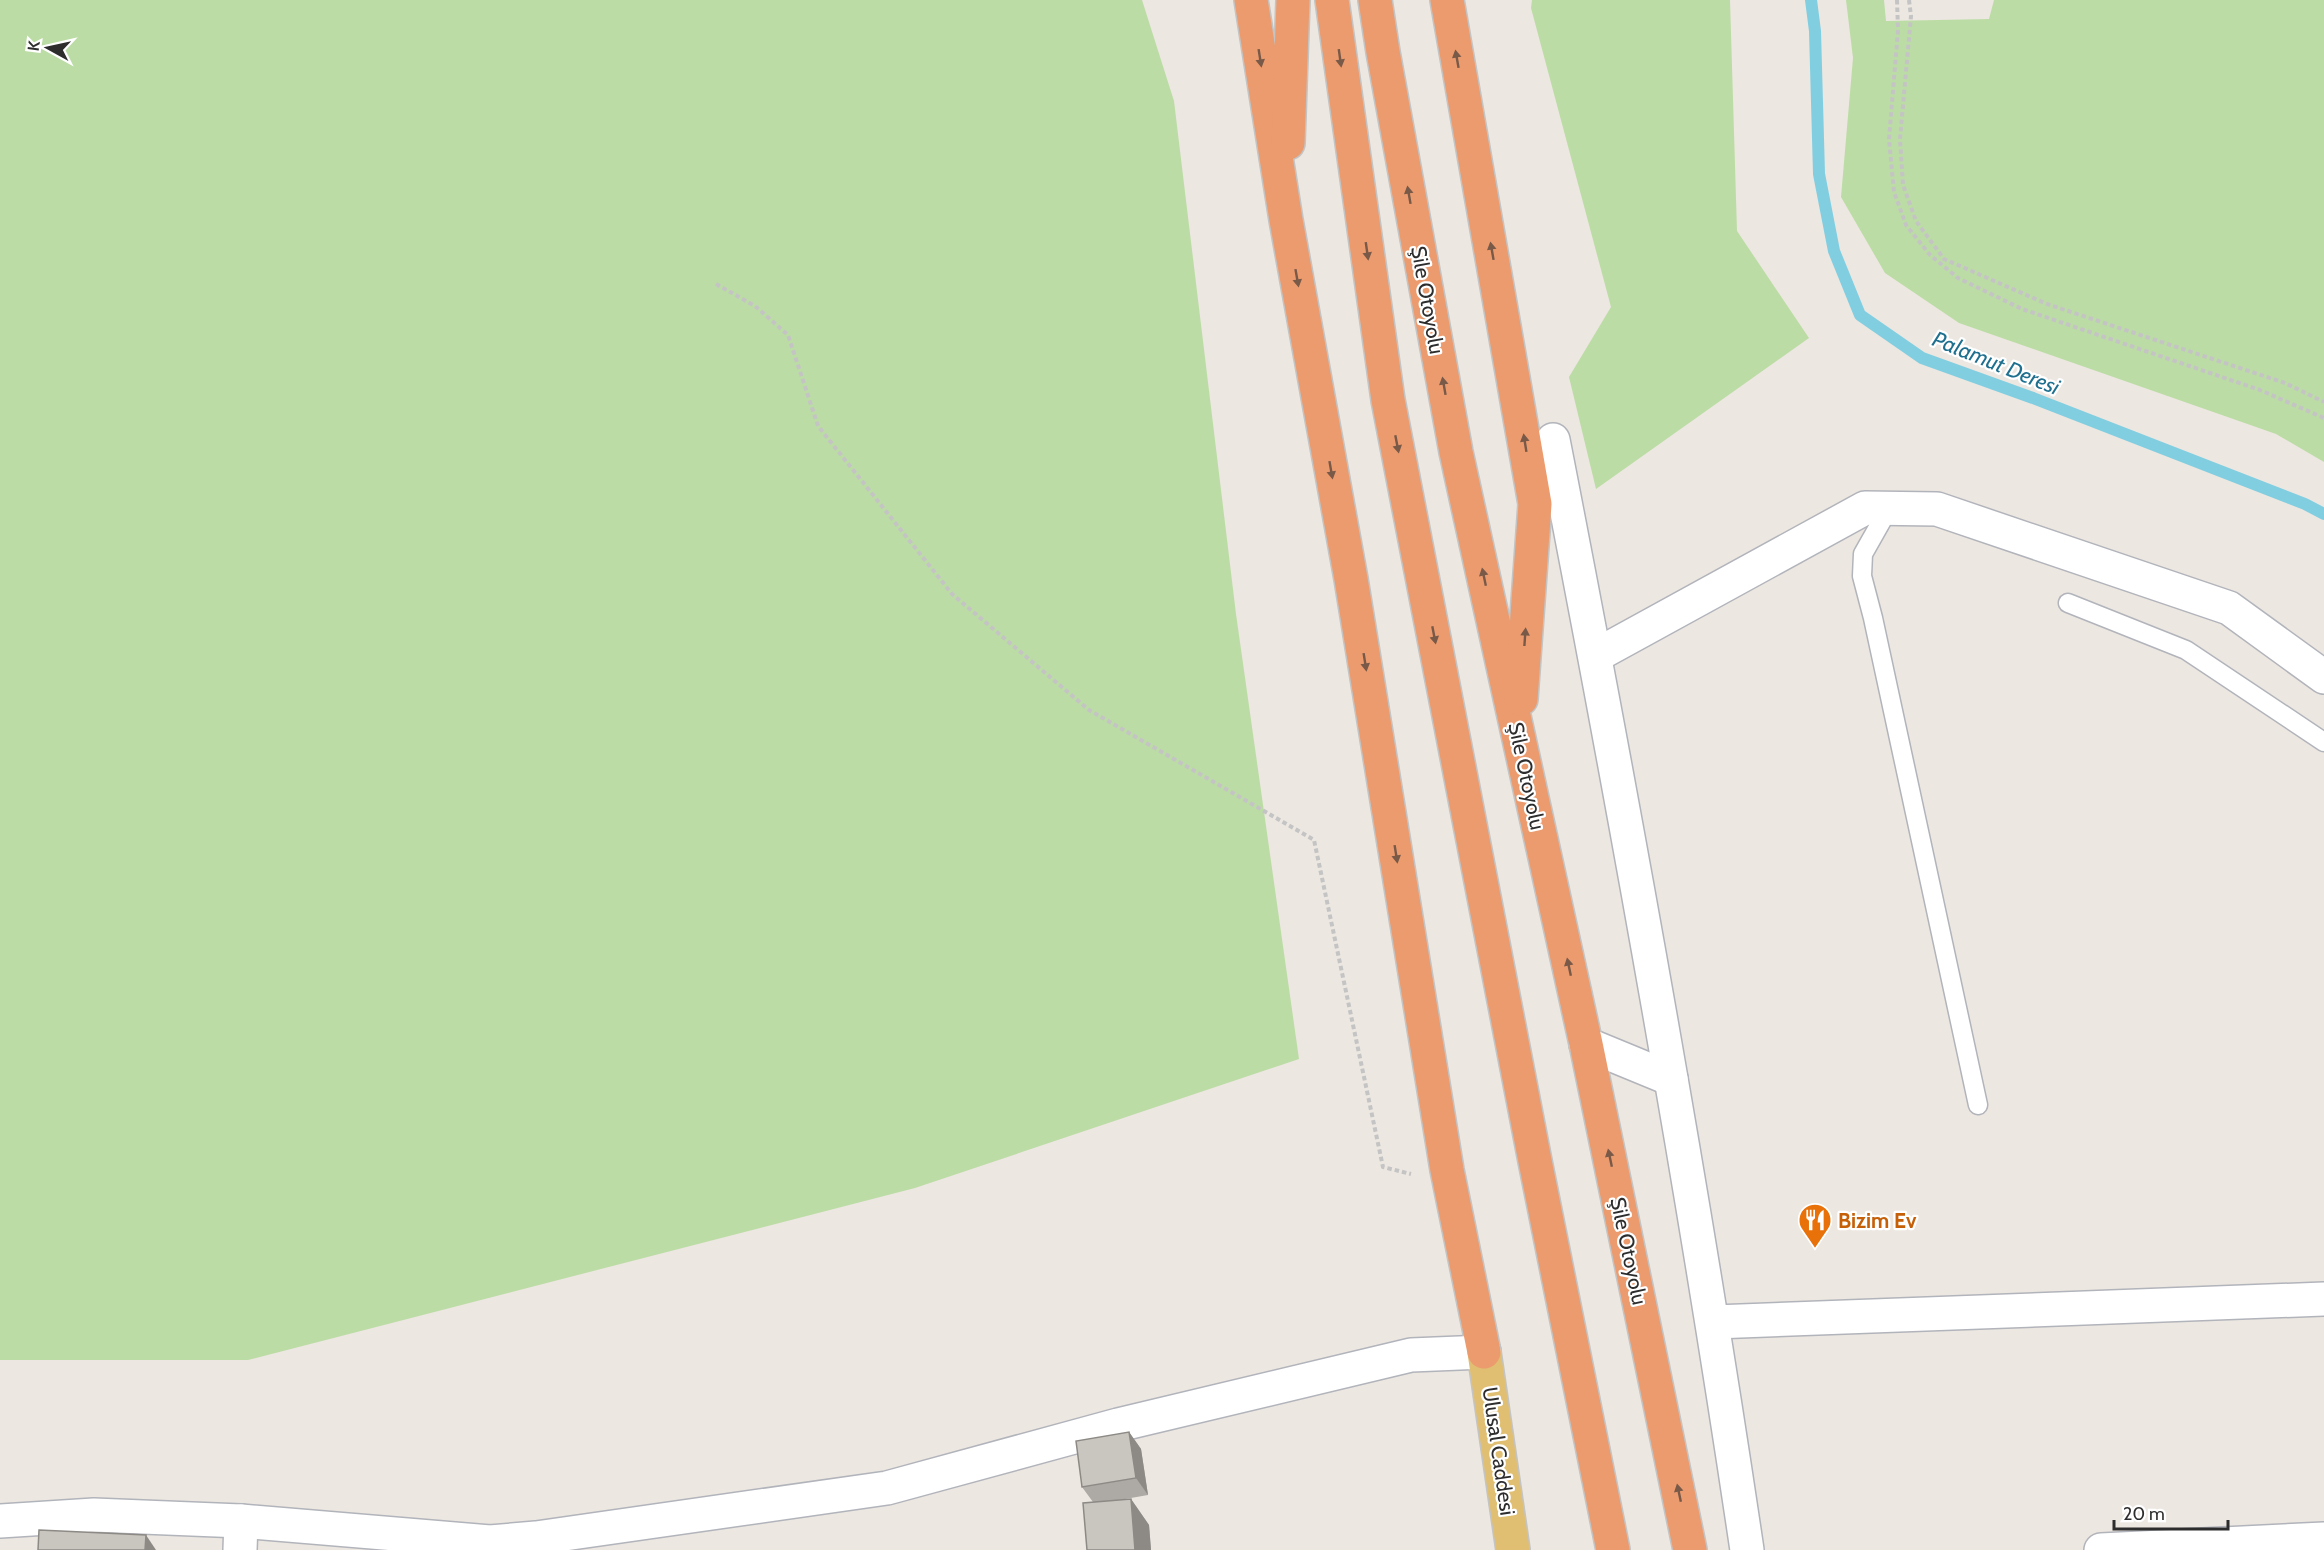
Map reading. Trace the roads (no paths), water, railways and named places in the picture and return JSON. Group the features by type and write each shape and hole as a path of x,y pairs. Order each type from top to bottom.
{"highway":[{"path":"1251,0 1286,220 1351,579 1450,1182 1484,1352"},
{"path":"1286,220 1293,0"},
{"path":"1332,0 1388,400 1535,1161 1613,1550"},
{"name":"Şile Otoyolu","path":"1376,0 1383,52 1456,452 1587,1044 1690,1550"},
{"path":"1447,0 1534,504 1518,737"}],"main road":[{"name":"Ulusal Caddesi","path":"1484,1352 1513,1550"}],"street":[{"path":"1553,440 1595,656 1714,1322 1747,1550"},
{"path":"1595,656 1865,508 1937,509 2229,608 2324,677"},
{"path":"1587,1044 1671,1079"},
{"path":"1714,1322 2324,1299"},
{"path":"0,1521 94,1515 241,1536 490,1546 887,1488 1118,1425 1411,1355 1484,1352"},
{"path":"2101,1550 2324,1539"}],"lane":[{"path":"1889,508 1863,555 1862,576 1978,1105"},
{"path":"2068,603 2186,650 2324,742"}],"waterway":[{"name":"Palamut Deresi","path":"1811,0 1815,31 1819,174 1834,251 1860,315 1922,358 2033,398 2305,504 2324,514"}],"place":[{"name":"Bizim Ev","path":"1815,1249"}]}
